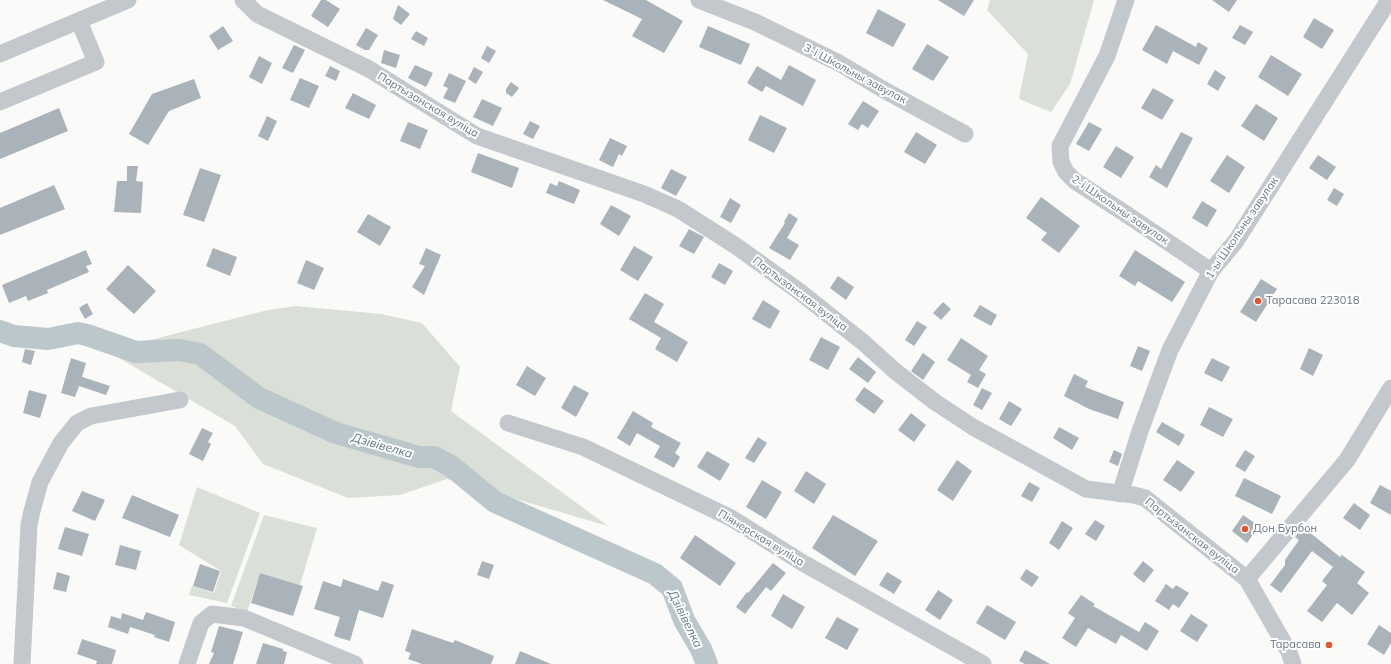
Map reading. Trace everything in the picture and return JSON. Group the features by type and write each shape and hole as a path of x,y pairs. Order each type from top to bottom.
{"street":[{"path":"0,54 128,0"},
{"name":"Партызанская вуліца","path":"243,0 257,14 369,69 478,136 644,194 678,209 736,246 800,292 864,343 895,372 935,402 973,427 1086,489 1134,495 1145,498 1247,579 1289,652 1293,664"},
{"name":"3-і Школьны завулак","path":"699,0 755,22 839,63 884,90 965,134"},
{"name":"2-і Школьны завулак","path":"1126,0 1107,56 1060,146 1061,162 1066,172 1075,181 1211,271"},
{"name":"1-ы Школьны завулак","path":"1120,494 1140,431 1170,350 1211,271 1236,241 1389,0"},
{"path":"0,102 96,62 79,21"},
{"path":"1247,579 1347,460 1391,388"},
{"path":"22,664 29,525 40,482 52,457 77,422 91,416 180,400"},
{"name":"Піянерская вуліца","path":"508,423 583,447 731,518 803,563 983,664"},
{"path":"187,664 201,623 212,614 244,618 356,664"}],"shaded area":[{"path":"990,0 1094,0 1070,84 1051,112 1019,99 1028,54 987,10"},
{"path":"296,306 381,314 422,323 460,367 451,411 608,526 447,479 400,495 348,498 263,464 235,426 107,351 268,310"},
{"path":"197,487 260,513 227,603 189,595 192,586 214,593 221,571 179,545"},
{"path":"264,515 317,528 300,585 260,573 247,612 231,606"},
{"path":"650,561 658,565 672,582 672,588 667,592 656,583 647,572 644,563"}],"building":[{"path":"321,0 326,0 340,9 328,27 311,16"},
{"path":"603,0 646,0 683,21 664,53 632,36 642,19"},
{"path":"938,0 974,0 964,16"},
{"path":"1212,0 1237,0 1229,12"},
{"path":"398,5 410,14 401,25 393,19"},
{"path":"878,9 906,24 893,47 866,33"},
{"path":"1314,18 1334,30 1322,49 1303,37"},
{"path":"1156,25 1196,47 1198,42 1208,48 1199,65 1173,51 1167,64 1142,50"},
{"path":"1240,25 1253,32 1245,45 1232,38"},
{"path":"223,26 233,41 218,50 209,36"},
{"path":"708,26 750,44 741,65 699,47"},
{"path":"366,28 378,35 369,50 365,50 356,45"},
{"path":"416,31 428,38 424,46 411,39"},
{"path":"927,44 949,57 933,81 912,69"},
{"path":"294,45 305,50 293,73 282,68"},
{"path":"487,46 496,51 489,63 481,58"},
{"path":"384,50 400,55 396,68 381,63"},
{"path":"1271,55 1302,74 1288,96 1258,77"},
{"path":"259,56 272,63 262,84 249,77"},
{"path":"415,65 433,73 426,87 408,78"},
{"path":"789,65 816,80 803,106 766,86 762,92 747,83 757,66 781,80"},
{"path":"330,66 340,71 336,81 325,76"},
{"path":"474,67 483,72 476,84 468,79"},
{"path":"1215,70 1226,77 1218,91 1207,84"},
{"path":"449,73 466,81 455,103 443,98 448,88 443,86"},
{"path":"300,78 319,86 309,108 290,100"},
{"path":"194,79 201,98 169,111 148,145 129,134 152,94"},
{"path":"511,82 519,88 512,97 506,93 506,89"},
{"path":"1153,88 1174,100 1162,120 1141,108"},
{"path":"353,93 376,105 369,119 345,108"},
{"path":"482,99 502,108 493,126 473,117"},
{"path":"863,101 879,111 868,128 862,124 858,130 848,124"},
{"path":"1256,104 1278,118 1264,141 1241,126"},
{"path":"59,108 68,131 0,159 0,133"},
{"path":"760,115 787,128 774,153 748,140"},
{"path":"267,116 277,121 268,141 258,136"},
{"path":"530,121 540,126 533,139 523,134"},
{"path":"408,122 428,130 420,149 400,141"},
{"path":"1089,122 1102,129 1089,151 1076,144"},
{"path":"916,132 937,145 925,164 904,152"},
{"path":"1181,132 1193,138 1167,188 1149,177 1156,165 1161,169"},
{"path":"610,138 627,146 622,156 619,154 613,167 599,160"},
{"path":"1116,146 1134,157 1121,178 1103,167"},
{"path":"478,153 519,168 512,188 471,172"},
{"path":"1227,155 1245,167 1229,193 1210,181"},
{"path":"1318,155 1336,167 1327,180 1309,168"},
{"path":"127,166 138,166 136,181 143,182 141,213 114,212 117,181 127,181"},
{"path":"200,168 221,175 204,222 183,215"},
{"path":"671,169 687,177 676,196 661,188"},
{"path":"559,181 580,190 574,204 546,193 550,183 557,186"},
{"path":"54,185 65,209 0,235 0,208"},
{"path":"1334,188 1344,194 1337,206 1327,200"},
{"path":"1041,197 1080,226 1059,253 1041,240 1047,233 1026,218"},
{"path":"730,198 741,205 731,223 720,217"},
{"path":"1202,201 1217,210 1207,227 1192,218"},
{"path":"611,205 631,216 619,236 600,224"},
{"path":"789,213 798,219 787,238 799,245 790,260 769,248 785,223 784,222"},
{"path":"368,214 391,227 380,246 357,232"},
{"path":"689,229 704,237 694,254 679,246"},
{"path":"634,246 653,257 638,281 620,270"},
{"path":"213,248 237,257 230,276 206,266"},
{"path":"426,248 441,255 424,295 412,287 425,266 419,264"},
{"path":"86,250 92,264 86,266 89,272 47,290 48,293 28,301 26,296 9,303 2,285"},
{"path":"1135,250 1185,282 1172,302 1138,281 1135,286 1119,276"},
{"path":"306,260 324,268 314,290 297,283"},
{"path":"719,263 733,271 725,285 711,277"},
{"path":"128,265 156,291 134,314 106,289"},
{"path":"838,276 854,287 846,300 830,288"},
{"name":"Тарасава 223018","path":"1261,279 1277,289 1256,322 1240,312"},
{"path":"645,293 664,304 654,322 688,342 677,362 655,349 661,338 629,319"},
{"path":"763,300 780,311 770,329 752,319"},
{"path":"943,302 951,309 941,320 933,313"},
{"path":"87,303 93,314 85,319 79,308"},
{"path":"980,305 997,315 991,326 973,316"},
{"path":"917,321 927,327 914,346 905,340"},
{"path":"821,337 840,347 828,370 809,360"},
{"path":"961,338 988,356 979,370 986,374 978,388 967,382 971,375 947,360"},
{"path":"1138,346 1150,351 1142,371 1130,366"},
{"path":"1309,348 1323,355 1313,376 1300,369"},
{"path":"25,349 35,351 31,365 22,362"},
{"path":"923,353 935,362 923,380 911,371"},
{"path":"858,357 876,372 868,383 849,369"},
{"path":"71,358 86,363 82,377 110,386 106,395 79,386 75,397 61,393"},
{"path":"1212,358 1230,367 1222,382 1204,373"},
{"path":"527,366 546,378 535,396 516,385"},
{"path":"1074,374 1088,381 1085,387 1124,402 1118,419 1089,409 1064,396"},
{"path":"574,385 589,393 576,417 561,408"},
{"path":"864,387 884,401 874,414 855,400"},
{"path":"982,388 992,393 982,410 973,405"},
{"path":"29,390 47,395 40,418 23,413"},
{"path":"1009,401 1022,409 1011,426 999,419"},
{"path":"1209,407 1233,419 1223,437 1200,425"},
{"path":"633,411 653,423 651,427 681,443 675,453 680,457 674,468 654,457 660,446 637,433 630,446 617,438"},
{"path":"911,413 926,425 914,442 898,430"},
{"path":"1162,422 1185,435 1179,446 1156,432"},
{"path":"1059,427 1079,438 1072,450 1053,438"},
{"path":"202,428 213,433 208,442 211,444 203,461 189,454"},
{"path":"758,437 767,443 754,463 745,458"},
{"path":"1114,450 1122,454 1118,466 1109,462"},
{"path":"1245,450 1255,456 1245,472 1235,466"},
{"path":"707,451 730,464 720,481 697,467"},
{"path":"957,460 972,471 953,501 937,490"},
{"path":"1177,460 1195,472 1181,492 1163,480"},
{"path":"806,471 826,484 814,504 794,491"},
{"path":"1244,478 1281,496 1272,514 1235,496"},
{"path":"762,480 782,492 766,519 746,507"},
{"path":"1029,482 1040,488 1032,502 1021,496"},
{"path":"1380,485 1391,491 1391,515 1370,503"},
{"path":"82,491 105,500 95,521 72,511"},
{"path":"132,495 179,515 170,537 122,518"},
{"path":"1354,503 1370,515 1360,530 1343,518"},
{"path":"833,515 878,541 855,576 812,548"},
{"name":"Дон Бурбон","path":"1243,515 1259,526 1247,543 1232,531"},
{"path":"1095,520 1105,526 1096,541 1085,534"},
{"path":"1062,521 1073,528 1059,550 1049,543"},
{"path":"65,527 89,534 82,556 58,549"},
{"path":"1303,527 1340,557 1342,555 1365,572 1357,583 1369,593 1352,615 1337,603 1322,622 1307,611 1327,585 1322,581 1333,567 1312,551 1281,593 1270,585 1285,565 1285,560 1299,540 1295,537"},
{"path":"695,535 736,563 720,586 680,558"},
{"path":"120,545 141,551 136,570 115,565"},
{"path":"482,561 494,565 489,579 477,575"},
{"path":"1143,561 1154,570 1144,583 1133,574"},
{"path":"773,563 786,573 771,591 766,587 745,614 736,607 747,592 748,593"},
{"path":"200,564 220,571 213,592 193,586"},
{"path":"1026,569 1039,577 1032,587 1020,579"},
{"path":"57,572 70,576 66,592 53,589"},
{"path":"887,572 902,581 894,594 879,585"},
{"path":"260,573 303,586 293,616 251,603"},
{"path":"343,579 378,591 382,581 394,585 383,618 359,610 350,641 334,636 340,617 314,609 323,581 341,587"},
{"path":"1166,584 1173,589 1176,585 1189,593 1179,608 1173,604 1169,610 1155,601"},
{"path":"938,590 953,600 940,620 925,610"},
{"path":"783,594 805,607 792,629 771,616"},
{"path":"1081,595 1095,604 1093,606 1139,632 1145,622 1159,631 1147,651 1121,635 1116,644 1088,628 1076,647 1062,638 1075,618 1068,613"},
{"path":"987,605 1016,622 1005,640 976,623"},
{"path":"146,612 175,622 169,642 154,637 155,635 130,627 128,634 108,627 111,616 121,619 122,613 143,620"},
{"path":"1191,614 1208,625 1197,642 1180,631"},
{"path":"837,617 859,629 847,650 825,638"},
{"path":"1379,625 1391,633 1391,643 1384,655 1367,644"},
{"path":"219,626 243,632 233,664 209,664 214,653 211,652"},
{"path":"412,629 453,643 455,640 494,656 491,664 422,664 408,659 411,653 405,651"},
{"path":"82,639 116,650 112,664 96,664 97,661 77,654"},
{"path":"263,643 283,649 283,651 287,652 284,664 256,664"},
{"path":"1025,650 1050,664 1025,664 1019,661"},
{"path":"520,651 551,664 515,664"}],"waterway":[{"name":"Дзівівелка","path":"0,331 14,336 48,339 78,333 136,352 179,350 200,354 259,398 336,433 419,457 434,457 451,466 495,502 655,574 672,588 684,620 701,649 707,664"}],"place":[{"name":"Тарасава 223018","path":"1258,301"},
{"name":"Дон Бурбон","path":"1245,529"},
{"name":"Тарасава","path":"1329,645"}]}
